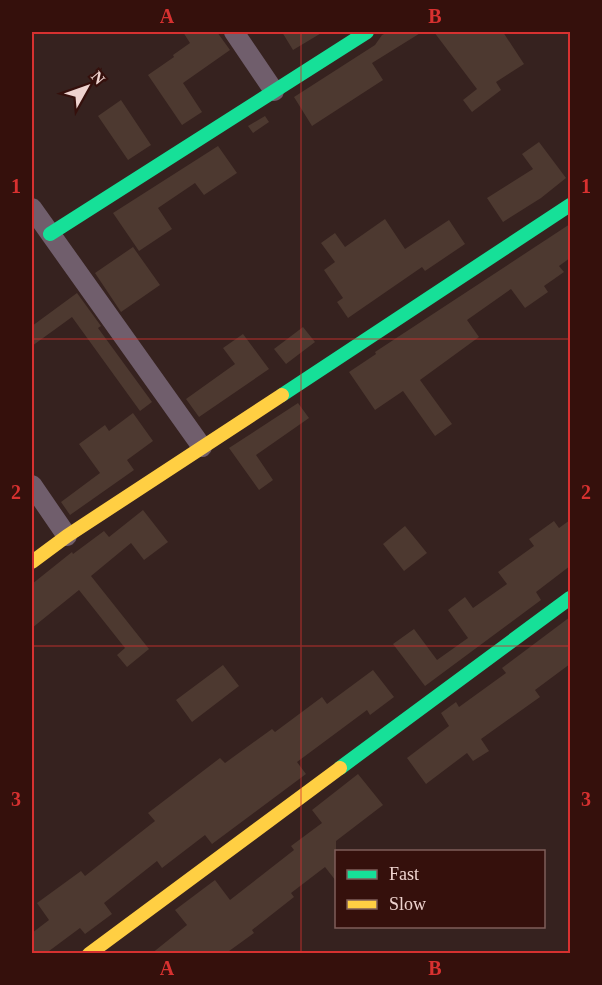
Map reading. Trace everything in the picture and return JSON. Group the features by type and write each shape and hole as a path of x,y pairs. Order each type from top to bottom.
{"street":[{"path":"234,32 274,91"},
{"path":"50,234 367,32"},
{"path":"32,562 67,536 570,205"},
{"path":"32,208 202,447"},
{"path":"32,485 67,536"},
{"path":"89,954 570,598"}],"building":[{"path":"183,32 217,32 230,50 183,83 202,112 182,125 148,75 190,43"},
{"path":"282,32 323,32 293,50"},
{"path":"388,32 422,32 372,63 383,80 312,126 294,97 375,45 382,35"},
{"path":"434,32 503,32 524,64 496,82 501,90 472,112 463,100 477,89"},
{"path":"121,100 151,145 128,160 98,116"},
{"path":"265,116 269,122 253,133 248,126"},
{"path":"539,142 566,178 541,198 503,222 487,198 533,169 522,154"},
{"path":"218,146 237,173 204,195 195,183 158,208 172,229 139,251 113,213"},
{"path":"385,219 405,249 449,220 465,244 425,271 422,267 348,318 337,302 343,298 324,270 335,262 321,243 335,233 345,247"},
{"path":"570,224 570,258 559,266 564,272 544,286 548,292 525,308 511,289 467,320 479,337 420,380 452,424 435,436 403,391 375,410 349,372 376,354 375,352"},
{"path":"133,247 160,285 121,312 95,273"},
{"path":"77,293 101,326 98,328 152,402 140,411 72,317 32,346 32,326"},
{"path":"303,327 315,342 286,364 274,349"},
{"path":"243,334 269,369 199,417 186,399 235,364 223,348"},
{"path":"298,403 309,418 256,455 273,480 259,490 229,448"},
{"path":"133,413 153,441 127,460 134,470 70,515 61,502 100,473 79,444 105,425 109,431"},
{"path":"143,510 168,542 144,560 131,543 91,576 149,649 127,667 117,655 125,648 79,590 32,628 32,584 72,552 73,554 104,531 109,537"},
{"path":"570,520 570,566 536,592 541,600 425,686 393,644 414,629 437,660 468,638 448,610 465,597 473,608 507,584 498,572 534,546 529,539 554,521 559,528"},
{"path":"405,526 427,553 404,571 383,544"},
{"path":"570,617 570,664 535,690 540,697 481,739 489,751 473,761 467,753 426,784 407,758 449,726 441,713 456,702 459,707 506,673 502,668"},
{"path":"223,665 239,686 192,722 176,700"},
{"path":"373,670 394,697 370,715 367,710 297,762 306,774 212,844 205,835 162,868 157,861 104,903 112,914 85,934 80,928 45,954 32,954 32,933 49,920 37,903 81,871 85,876 155,821 148,813 220,758 225,763 272,729 275,732 322,697 327,704"},
{"path":"358,774 383,805 336,841 335,880 325,867 291,893 294,897 252,930 254,933 225,954 151,954 187,925 175,910 215,880 230,900 294,850 291,846 322,823 312,810"}],"traffic: fast":[{"path":"50,234 367,32"},
{"path":"282,395 570,205"},
{"path":"340,768 570,598"}],"traffic: slow":[{"path":"32,562 67,536 282,395"},
{"path":"89,954 340,768"}]}
